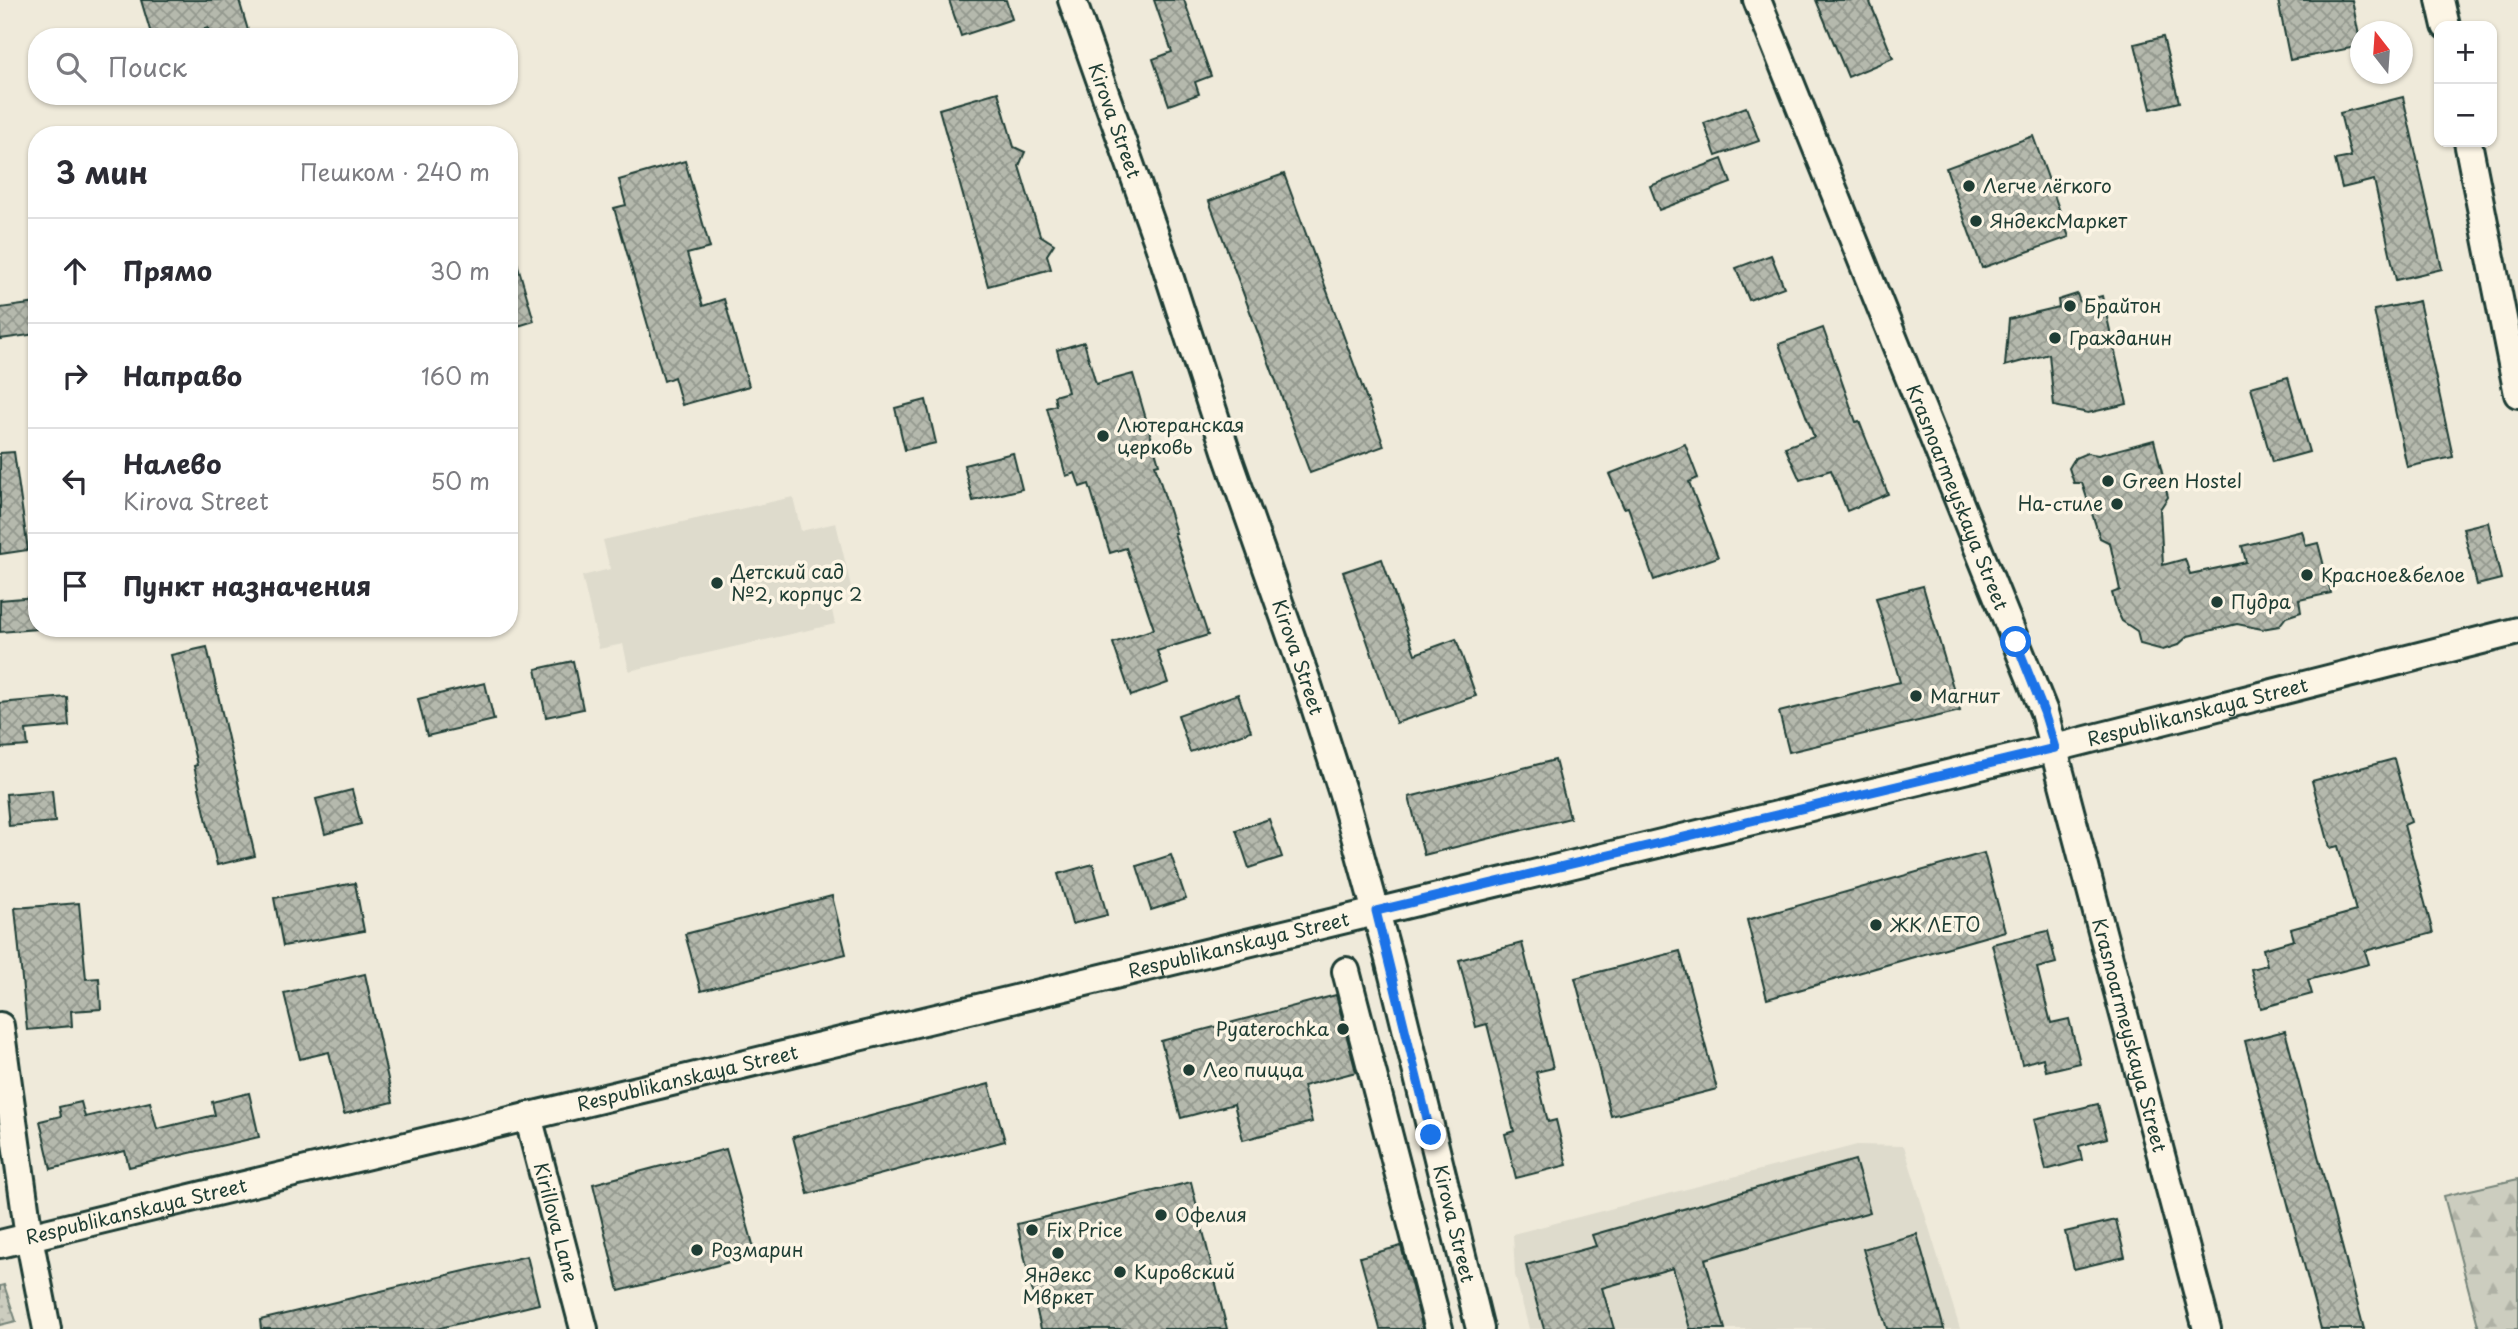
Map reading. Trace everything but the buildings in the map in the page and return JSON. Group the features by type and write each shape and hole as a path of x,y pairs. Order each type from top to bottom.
{"street":[{"name":"Kirova Street","path":"1072,0 1163,257 1345,800 1376,911 1480,1329"},
{"name":"Krasnoarmeyskaya Street","path":"1758,0 2039,700 2055,748 2207,1329"},
{"path":"2440,0 2445,21"},
{"path":"2469,147 2518,394"},
{"name":"Respublikanskaya Street","path":"0,1244 2055,748 2518,631"},
{"path":"1346,971 1439,1329"},
{"path":"0,1026 29,1237 47,1329"},
{"name":"Kirillova Lane","path":"528,1116 584,1329"}],"shaded area":[{"name":"Детский сад №2, корпус 2","path":"793,497 801,531 836,523 852,591 829,597 835,624 629,671 623,644 599,649 582,576 610,569 603,540"},
{"path":"1857,1145 1904,1146 1960,1329 1529,1329 1515,1275 1513,1234"}],"green space":[{"path":"2518,1179 2518,1329 2479,1329 2444,1196"},
{"path":"4,1285 16,1321 0,1325 0,1286"}],"place":[{"name":"Легче лёгкого","path":"1969,186"},
{"name":"ЯндексМаркет","path":"1976,221"},
{"name":"Брайтон","path":"2070,306"},
{"name":"Гражданин","path":"2055,338"},
{"name":"Лютеранская церковь","path":"1103,436"},
{"name":"Green Hostel","path":"2108,481"},
{"name":"На-стиле","path":"2117,504"},
{"name":"Красное&белое","path":"2307,575"},
{"name":"Детский сад №2, корпус 2","path":"717,583"},
{"name":"Пудра","path":"2217,602"},
{"name":"Магнит","path":"1916,696"},
{"name":"ЖК ЛЕТО","path":"1876,925"},
{"name":"Pyaterochka","path":"1343,1029"},
{"name":"Лео пицца","path":"1189,1070"},
{"name":"Офелия","path":"1161,1215"},
{"name":"Fix Price","path":"1032,1230"},
{"name":"Розмарин","path":"697,1250"},
{"name":"Яндекс Мвркет","path":"1058,1253"},
{"name":"Кировский","path":"1120,1272"}],"route":[{"path":"1431,1135 1376,911 2055,748 2044,712 2016,642"}]}
